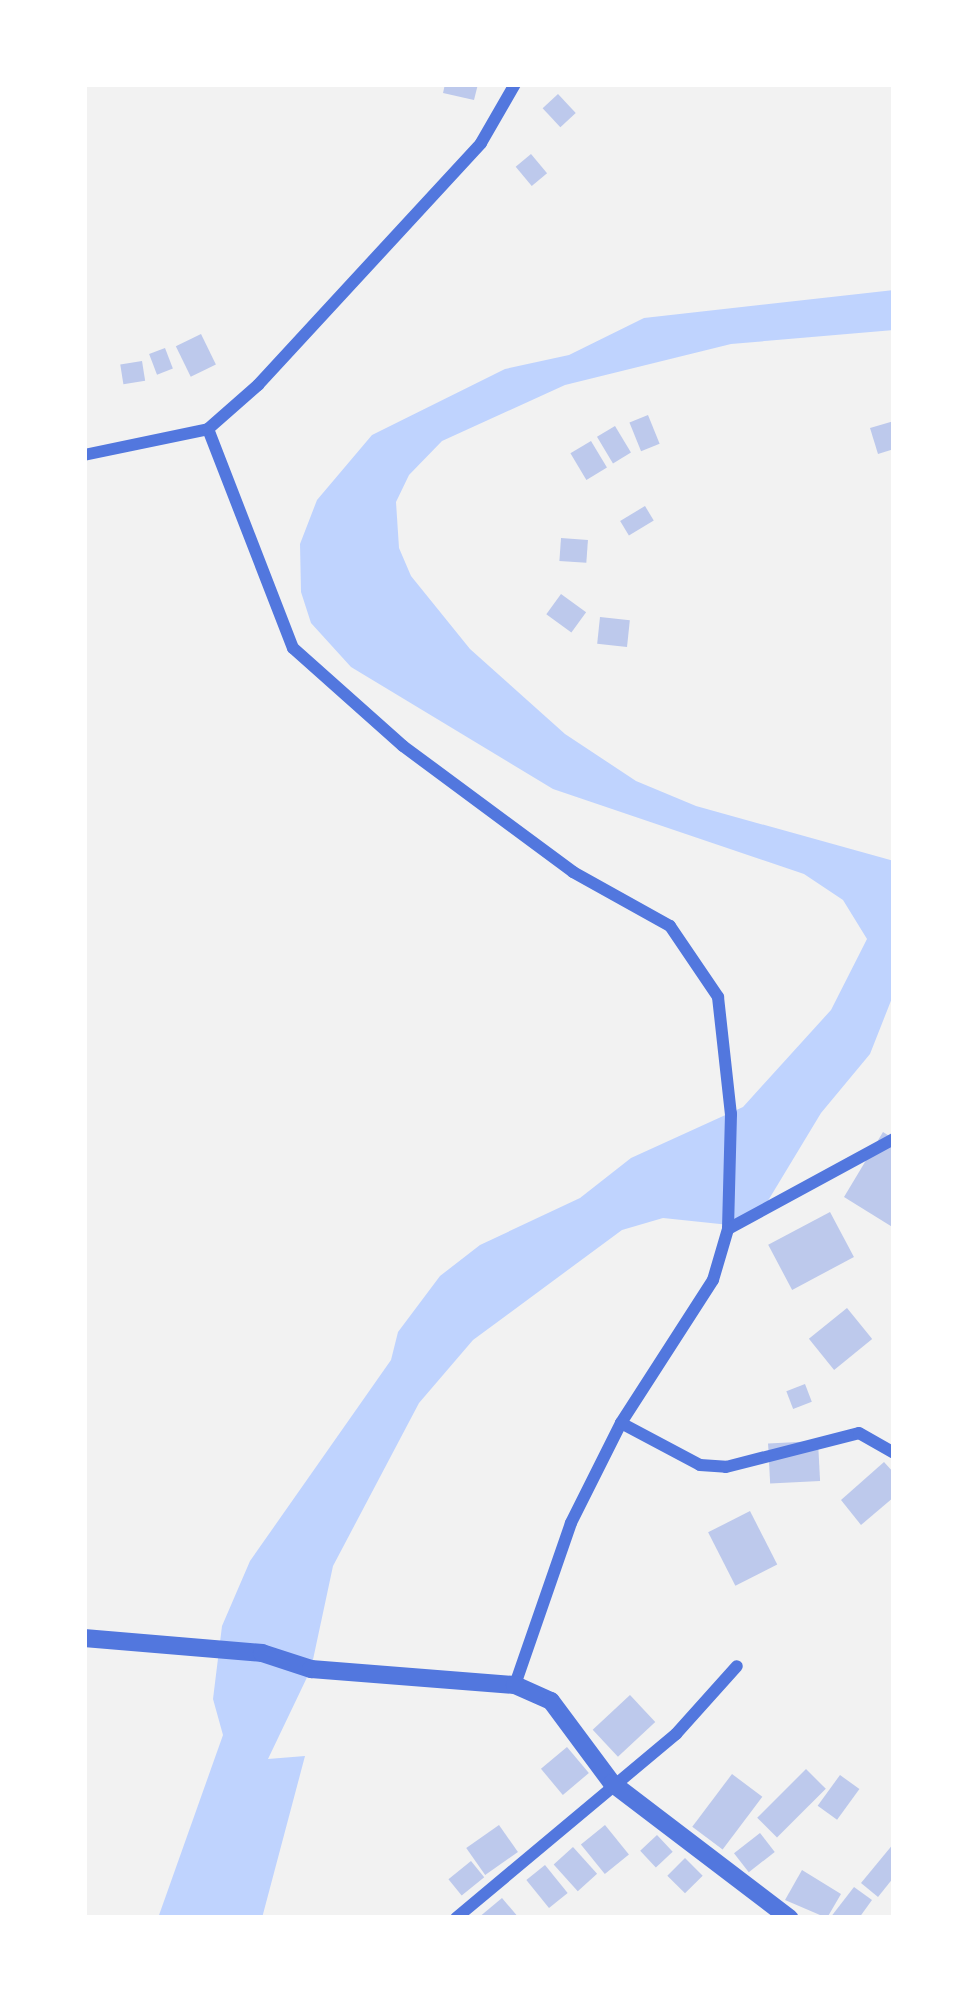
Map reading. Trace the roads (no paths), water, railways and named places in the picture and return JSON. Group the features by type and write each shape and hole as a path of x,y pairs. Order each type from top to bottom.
{"street":[{"path":"84,454 208,429 258,385 466,160 515,84"},
{"path":"208,429 293,649 403,746 573,872 670,926 718,997 731,1114 728,1229 713,1280 621,1423 571,1522 515,1685"},
{"path":"728,1229 894,1138"},
{"path":"621,1423 700,1465 726,1468 859,1432 894,1453"},
{"path":"84,1638 262,1653 310,1669 515,1685 551,1702 612,1784 789,1918"},
{"path":"456,1918 676,1734 736,1666"}],"water":[{"path":"894,290 894,330 731,344 565,385 442,441 409,475 396,502 399,548 411,576 470,649 565,734 636,781 696,806 894,861 894,993 870,1054 821,1113 763,1209 739,1226 663,1218 622,1230 473,1340 419,1403 333,1566 311,1669 268,1759 305,1756 262,1918 158,1918 223,1735 213,1699 222,1626 250,1561 391,1360 398,1332 440,1276 480,1245 580,1198 631,1158 743,1107 831,1010 867,939 843,900 804,874 553,789 351,667 311,623 301,592 300,544 317,500 372,435 505,369 569,355 644,318"}]}
